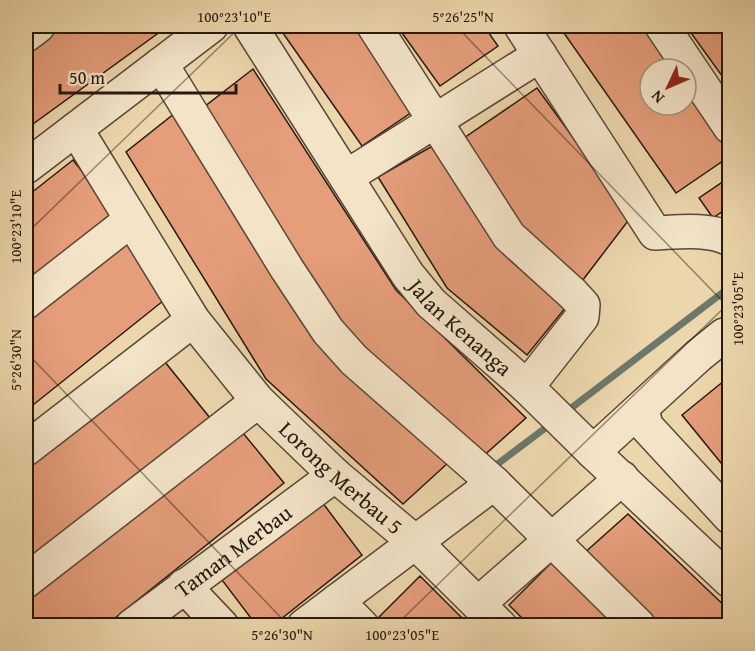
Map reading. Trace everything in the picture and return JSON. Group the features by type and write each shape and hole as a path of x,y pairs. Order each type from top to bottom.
{"street":[{"path":"26,35 38,26"},
{"path":"26,167 211,26"},
{"name":"Jalan Kenanga","path":"250,26 408,275 431,303 527,387 592,452 729,581"},
{"path":"374,26 509,236 583,305 582,317 527,387"},
{"path":"521,26 655,233 719,234 729,239"},
{"path":"662,26 729,127"},
{"path":"346,177 540,55"},
{"path":"161,64 281,260 328,331 354,360 494,483 639,626"},
{"name":"Lorong Merbau 5","path":"76,129 193,320 258,401 335,475 415,542 489,615"},
{"path":"26,302 131,220"},
{"path":"30,437 193,320"},
{"path":"592,452 698,356 724,335 729,334"},
{"path":"26,581 258,401"},
{"path":"642,408 646,426 729,517"},
{"name":"Taman Merbau","path":"132,626 335,475"},
{"path":"489,615 553,539 622,478"},
{"path":"303,626 494,483"},
{"path":"184,586 222,626"},
{"path":"337,601 362,626"}],"building":[{"path":"54,26 168,26 26,129 26,46"},
{"path":"278,26 359,26 415,110 362,146"},
{"path":"397,26 484,26 498,46 440,86"},
{"path":"559,26 653,26 675,57 638,57 638,117 698,117 698,90 730,135 730,156 676,193"},
{"path":"686,26 730,26 730,87"},
{"path":"253,69 396,290 526,418 480,459 344,334 204,107"},
{"path":"537,88 631,217 579,285 510,218 464,138"},
{"path":"175,113 449,462 403,504 266,379 126,152"},
{"path":"436,144 566,307 527,355 447,288 378,177"},
{"path":"73,160 118,217 26,289 26,197"},
{"path":"730,177 730,206 713,218 699,198"},
{"path":"130,239 173,293 28,409 26,406 26,323"},
{"path":"161,357 210,418 26,566 26,466"},
{"path":"730,376 730,474 682,415"},
{"path":"234,422 284,483 105,626 26,626 26,589"},
{"path":"322,502 362,555 272,626 257,626 222,580"},
{"path":"628,514 730,611 730,626 652,626 582,555"},
{"path":"555,559 622,626 530,626 509,605"},
{"path":"420,576 470,626 384,626 377,619"}],"waterway":[{"path":"566,412 730,287"},
{"path":"491,469 552,423"}]}
